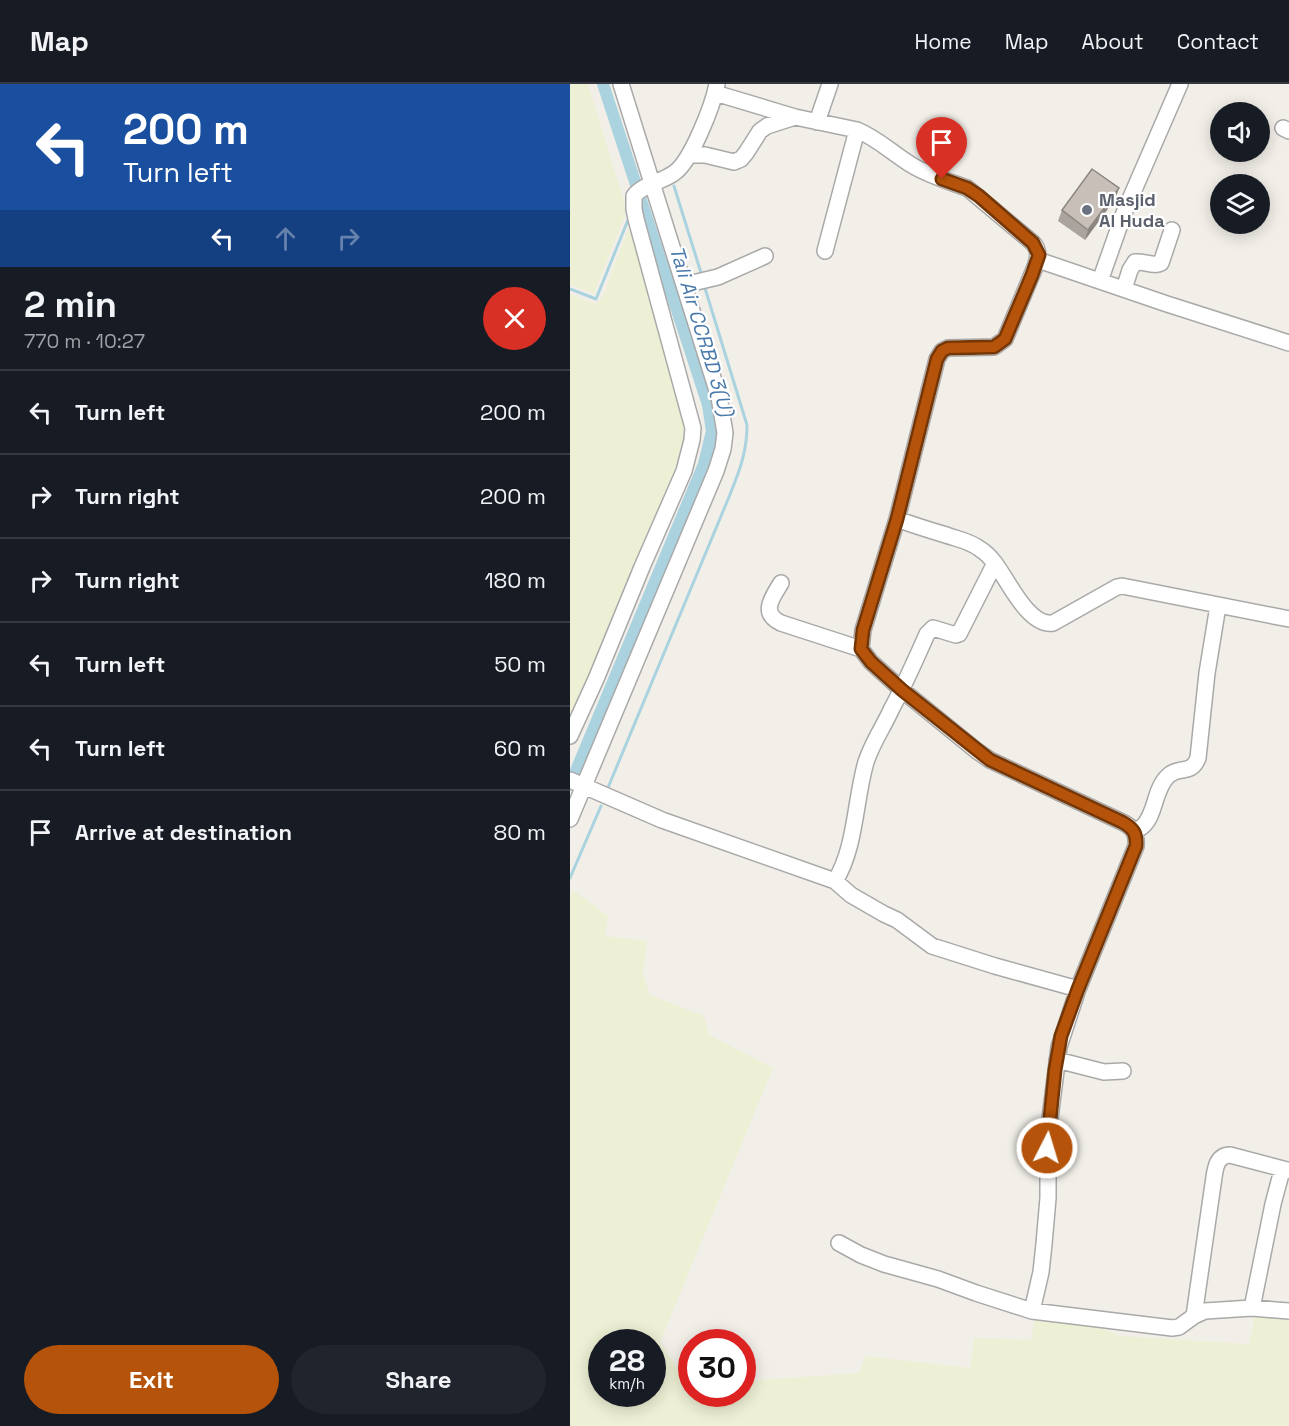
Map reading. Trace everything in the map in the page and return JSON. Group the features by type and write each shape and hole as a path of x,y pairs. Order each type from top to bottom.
{"street":[{"path":"570,819 577,783 716,471 725,433 697,282 662,180 621,84"},
{"path":"817,122 830,84"},
{"path":"1100,281 1124,213 1180,84"},
{"path":"570,736 684,471 692,440 693,428 633,209 633,201 635,194 681,167 706,117 716,88 795,117 867,134 924,172 972,192 1033,243 1038,250 1038,260 1005,339 994,347 948,348 942,351 937,359 897,519 863,630 861,649"},
{"path":"688,155 705,155 734,162 741,159 760,131 767,126 795,117"},
{"path":"825,251 857,130"},
{"path":"1124,289 1130,270 1136,262 1156,265 1161,263 1172,230"},
{"path":"697,282 765,256"},
{"path":"1038,260 1289,343"},
{"path":"897,519 970,543 982,550 995,563 1028,611 1039,621 1046,623 1053,623 1117,586 1289,619"},
{"path":"835,881 847,854 863,772 869,753 902,690 927,634 933,628 956,635 962,631 995,563"},
{"path":"781,583 769,604 772,618 861,649 871,662 902,690 990,760 1122,822 1135,831 1136,846 1061,1036 1048,1134 1048,1198 1044,1244 1041,1272 1032,1311"},
{"path":"1135,831 1143,826 1168,776 1176,771 1190,769 1198,758 1207,673 1218,606"},
{"path":"577,783 662,820 835,881 851,895 897,920 932,946 1078,989"},
{"path":"1057,1060 1104,1072 1123,1071"},
{"path":"1194,1316 1216,1164 1224,1155 1230,1155 1288,1170"},
{"path":"1252,1308 1273,1204 1281,1174 1288,1170"},
{"path":"839,1243 884,1264 938,1279 1032,1311 1165,1328 1179,1327 1205,1311 1252,1308 1289,1311"}],"green space":[{"path":"570,84 588,84 626,208 594,294 570,284"},
{"path":"628,229 636,232 689,410 680,477 570,744 570,294 597,303 603,296"},
{"path":"573,890 608,916 605,936 647,941 643,974 650,995 704,1016 709,1035 773,1068 665,1329 588,1329 588,1407 666,1407 666,1351 678,1369 678,1407 756,1407 756,1380 860,1373 865,1356 970,1368 974,1338 1031,1340 1035,1319 1089,1323 1120,1336 1249,1344 1255,1316 1289,1320 1289,1426 570,1426 570,897"}],"building":[{"name":"Masjid Al Huda","path":"1092,169 1119,188 1088,230 1062,210"}],"waterway":[{"name":"Tali Air CCRBD 3(U)","path":"570,785 704,464 712,431 708,405 603,84"},
{"path":"674,186 702,276"},
{"path":"570,289 596,299 628,220"},
{"path":"607,790 729,497 744,453 747,425 704,285"},
{"path":"570,878 601,806"}],"place":[{"name":"Masjid Al Huda","path":"1087,210"}],"route":[{"path":"942,179 967,188 979,196 1033,243 1039,255 1005,339 994,347 948,348 942,351 937,359 897,519 863,630 861,649 871,662 902,690 990,760 1122,822 1135,831 1136,846 1061,1036 1047,1148"}]}
